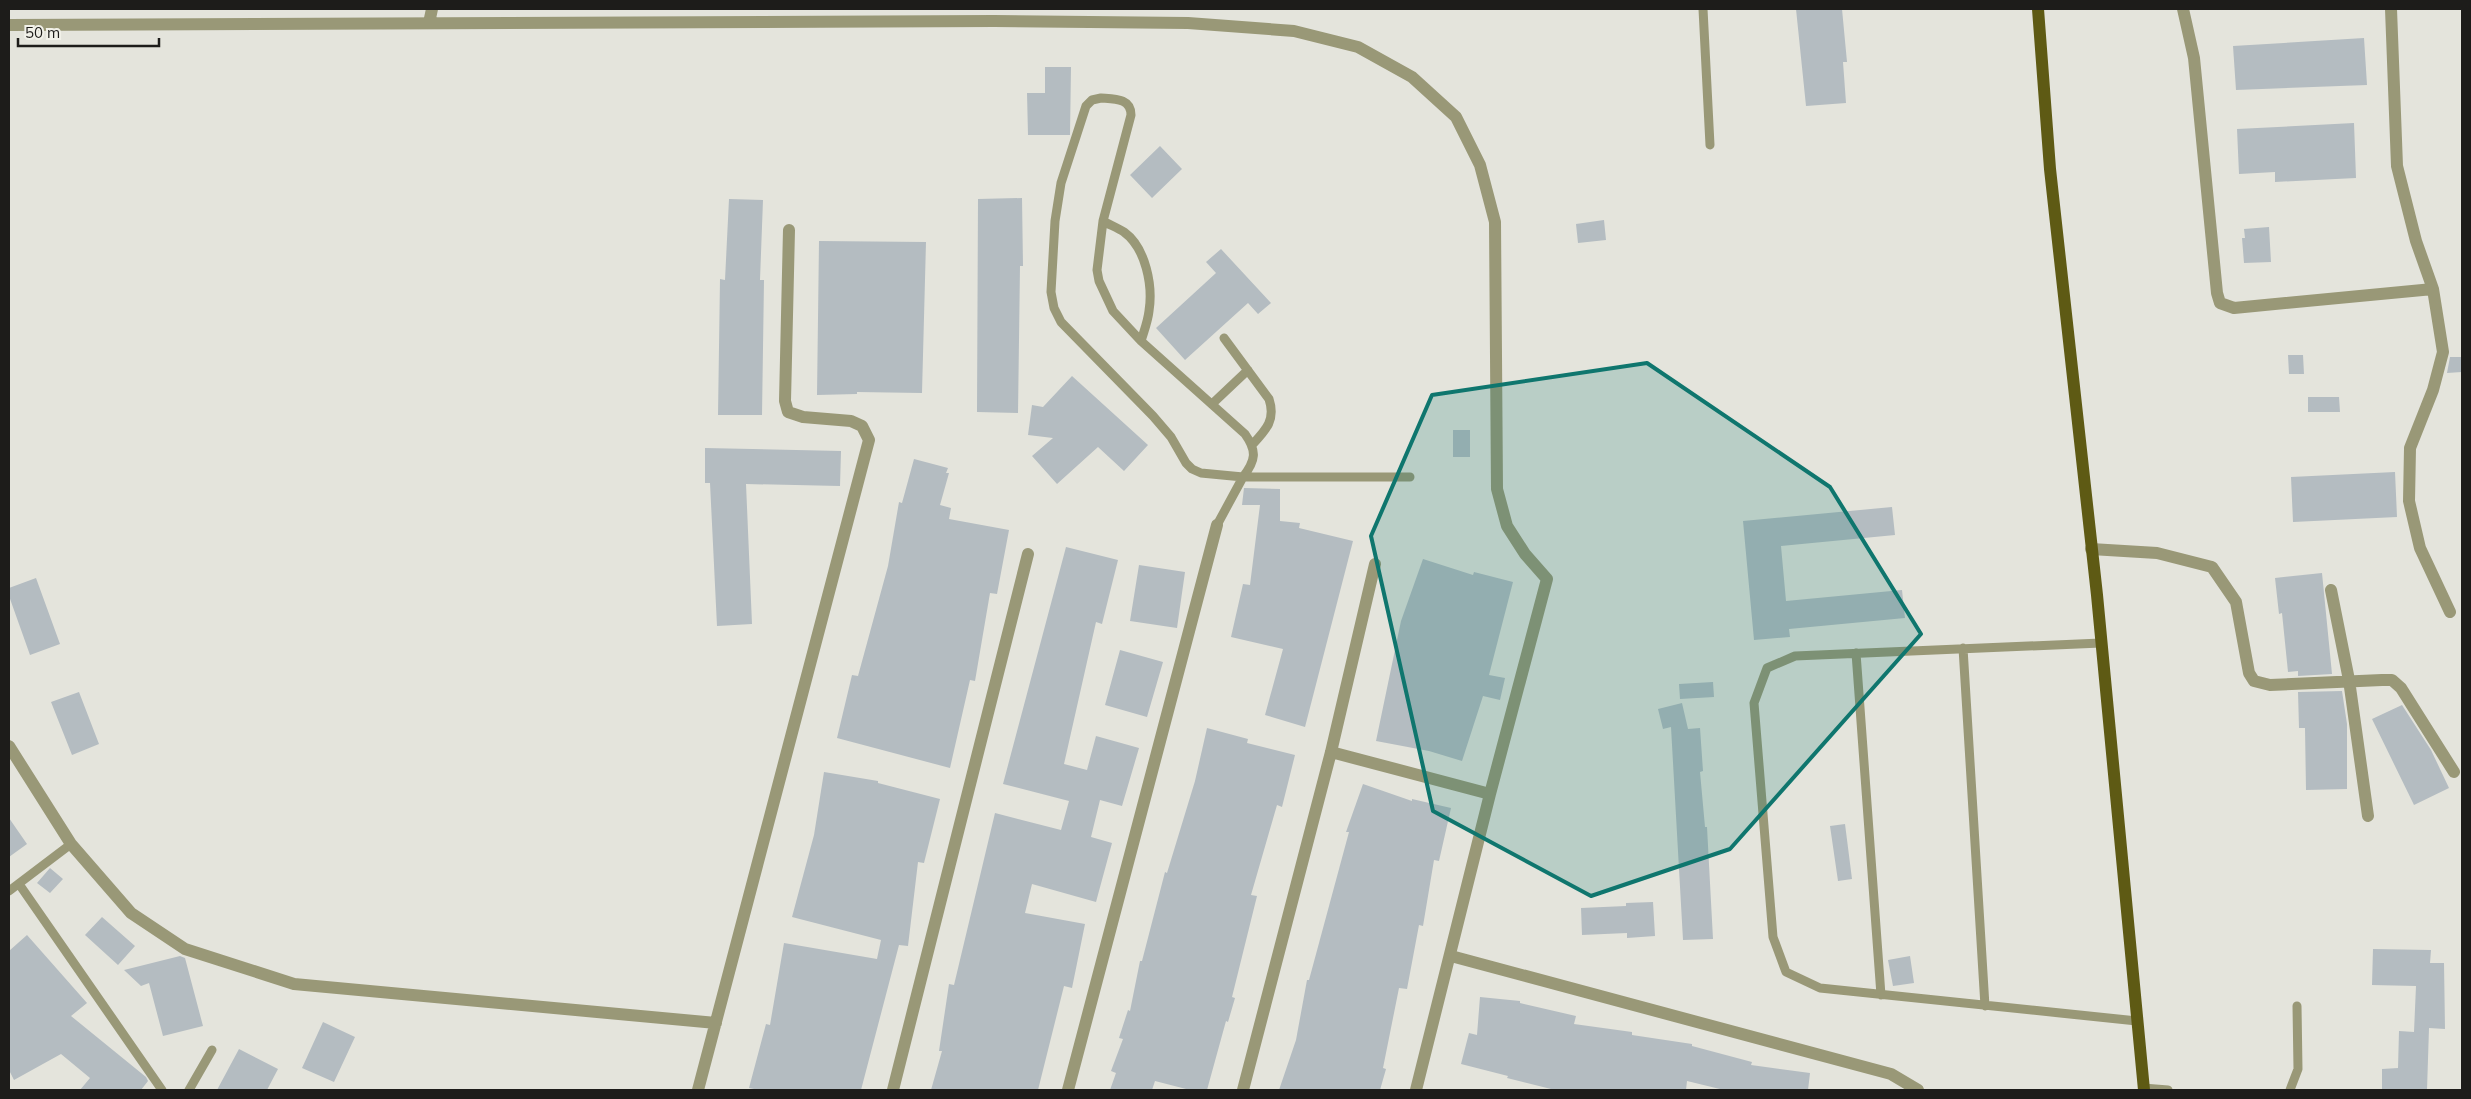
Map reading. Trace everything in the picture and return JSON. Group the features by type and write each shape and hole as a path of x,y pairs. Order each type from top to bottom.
{"main road":[{"path":"2038,9 2050,169 2101,642 2143,1089"}],"street":[{"path":"429,23 432,9"},
{"path":"2183,9 2194,58 2217,293 2220,304 2234,308 2433,289"},
{"path":"2391,9 2398,166 2416,241 2433,289 2443,352 2433,390 2410,448 2409,501 2420,548 2450,612"},
{"path":"9,25 429,23 994,15 1188,23 1294,31 1358,47 1412,77 1456,117 1480,165 1495,222 1497,489 1507,526 1525,554 1547,579 1490,794 1416,1090"},
{"path":"698,1090 868,440 862,426 852,420 803,417 788,412 785,401 789,230"},
{"path":"1068,1090 1217,525"},
{"path":"2091,549 2157,552 2212,567 2236,602 2249,673 2254,680 2270,685 2349,680 2392,680 2400,688 2454,772"},
{"path":"893,1090 1028,554"},
{"path":"1243,1090 1331,752 1374,564"},
{"path":"2331,590 2349,680 2368,816"},
{"path":"9,746 71,844 131,913 185,949 294,984 716,1023"},
{"path":"1331,752 1490,794"},
{"path":"1451,956 1891,1074 1918,1090"}],"lane":[{"path":"1703,9 1710,145"},
{"path":"1217,525 1243,477 1251,466 1254,455 1252,445 1244,434 1142,342 1113,311 1099,281 1097,270 1103,221 1130,123 1131,108 1128,103 1116,99 1101,98 1092,100 1086,106 1061,183 1056,221 1051,292 1054,308 1061,322 1153,416 1171,437 1186,464 1201,472 1243,477 1410,477"},
{"path":"1103,221 1124,232 1136,244 1144,262 1149,281 1150,310 1142,342"},
{"path":"1224,338 1269,399 1272,408 1272,418 1269,426 1252,445"},
{"path":"1212,404 1248,370"},
{"path":"2101,642 1795,656 1767,668 1754,703 1774,937 1786,972 1820,988 2137,1022"},
{"path":"1963,648 1986,1006"},
{"path":"1856,653 1881,995"},
{"path":"9,891 71,844"},
{"path":"19,884 162,1090"},
{"path":"2290,1090 2298,1069 2297,1006"},
{"path":"190,1090 212,1050"},
{"path":"2143,1089 2168,1090"}],"highlighted area":[{"path":"1647,363 1830,487 1921,634 1730,849 1591,896 1433,811 1371,536 1432,395"}],"building":[{"path":"1796,9 1842,9 1847,62 1843,62 1846,103 1806,106"},
{"path":"2364,38 2367,85 2236,90 2233,46"},
{"path":"1045,67 1071,67 1070,135 1028,135 1027,93 1045,93"},
{"path":"2354,123 2356,178 2275,182 2275,172 2239,174 2237,129"},
{"path":"1160,146 1182,169 1152,198 1130,175"},
{"path":"1022,198 1023,266 1020,266 1018,413 977,412 978,199"},
{"path":"729,199 763,200 760,280 764,280 762,415 718,415 720,279 725,280"},
{"path":"1604,220 1606,240 1578,243 1576,224"},
{"path":"2269,227 2271,262 2244,263 2242,238 2245,238 2244,229"},
{"path":"819,241 926,242 922,393 857,392 857,394 817,395"},
{"path":"1221,249 1271,303 1258,314 1248,303 1185,360 1156,328 1216,273 1206,262"},
{"path":"2288,355 2303,355 2304,374 2289,374"},
{"path":"2450,357 2462,357 2462,372 2447,373"},
{"path":"1072,376 1148,445 1124,471 1098,447 1057,484 1032,456 1053,438 1028,435 1032,405 1043,407"},
{"path":"2308,397 2339,397 2340,412 2308,412"},
{"path":"1453,430 1470,430 1470,457 1453,457"},
{"path":"705,448 841,451 840,486 746,484 752,624 717,626 710,483 705,483"},
{"path":"914,459 948,468 946,473 949,473 940,505 951,508 949,519 1009,530 997,594 990,593 975,681 970,680 950,768 837,738 852,675 858,676 888,566 899,502 902,503"},
{"path":"2395,472 2397,517 2293,522 2291,477"},
{"path":"1244,488 1280,489 1280,521 1300,523 1299,528 1353,541 1305,727 1265,715 1283,649 1231,637 1243,584 1250,585 1260,505 1242,505"},
{"path":"1892,507 1895,535 1781,546 1786,601 1902,590 1905,618 1789,629 1790,637 1754,640 1743,521"},
{"path":"1066,547 1118,560 1102,624 1096,622 1064,764 1087,770 1096,736 1139,748 1122,806 1100,800 1091,837 1112,843 1096,902 1032,884 1025,913 1085,924 1072,988 1064,986 1038,1090 931,1090 942,1051 939,1051 949,984 954,985 995,813 1061,830 1069,801 1003,784"},
{"path":"1423,559 1473,575 1474,572 1513,582 1489,675 1505,678 1500,700 1483,696 1462,761 1429,751 1376,741 1401,621"},
{"path":"1139,565 1185,572 1177,628 1130,621"},
{"path":"2322,573 2332,674 2298,676 2298,671 2288,672 2282,613 2279,614 2275,578"},
{"path":"36,578 60,644 30,655 9,596 9,588"},
{"path":"1120,650 1163,662 1147,717 1105,705"},
{"path":"1713,682 1714,697 1680,699 1679,684"},
{"path":"2342,691 2347,724 2347,789 2306,790 2305,728 2299,728 2298,692"},
{"path":"79,692 99,744 72,755 51,702"},
{"path":"1682,703 1688,729 1700,728 1703,771 1700,772 1705,827 1707,827 1713,939 1683,940 1671,727 1663,729 1658,709"},
{"path":"2402,705 2431,750 2449,788 2414,805 2372,719"},
{"path":"1207,728 1248,739 1247,743 1295,755 1282,807 1277,805 1251,895 1257,896 1232,997 1235,998 1228,1022 1226,1021 1207,1090 1190,1090 1155,1081 1152,1090 1110,1090 1116,1073 1111,1071 1123,1039 1119,1038 1128,1010 1130,1011 1140,961 1142,961 1165,872 1167,873 1195,781"},
{"path":"824,772 878,781 878,783 940,799 924,863 918,862 908,946 899,945 861,1090 759,1090 749,1088 766,1024 770,1025 784,943 877,959 881,940 792,917 814,835"},
{"path":"1363,784 1412,801 1412,799 1451,808 1439,861 1434,860 1423,926 1419,925 1407,989 1399,988 1383,1068 1386,1069 1380,1090 1279,1090 1296,1040 1307,980 1309,980 1349,832 1346,832"},
{"path":"9,818 27,844 9,857"},
{"path":"1845,824 1852,879 1838,881 1830,826"},
{"path":"50,868 63,879 50,893 37,883"},
{"path":"1653,902 1655,936 1627,938 1627,933 1582,935 1581,908 1626,906 1626,903"},
{"path":"102,917 135,946 118,965 85,935"},
{"path":"27,935 87,1003 71,1016 146,1077 148,1081 141,1090 80,1090 90,1078 61,1054 14,1080 9,1070 9,951"},
{"path":"2373,949 2431,950 2430,963 2444,963 2445,1029 2429,1028 2427,1090 2382,1090 2382,1069 2398,1068 2399,1031 2414,1032 2416,986 2372,985"},
{"path":"180,956 185,958 203,1026 163,1036 149,983 141,986 124,970"},
{"path":"1910,956 1914,983 1893,986 1888,960"},
{"path":"1480,997 1520,1001 1520,1003 1576,1016 1574,1024 1632,1032 1632,1035 1692,1044 1692,1046 1752,1062 1751,1065 1810,1073 1808,1090 1724,1090 1687,1081 1686,1090 1555,1090 1507,1078 1508,1076 1461,1064 1469,1033 1477,1035"},
{"path":"323,1022 355,1037 334,1082 302,1068"},
{"path":"239,1049 278,1069 267,1090 217,1090"}]}
